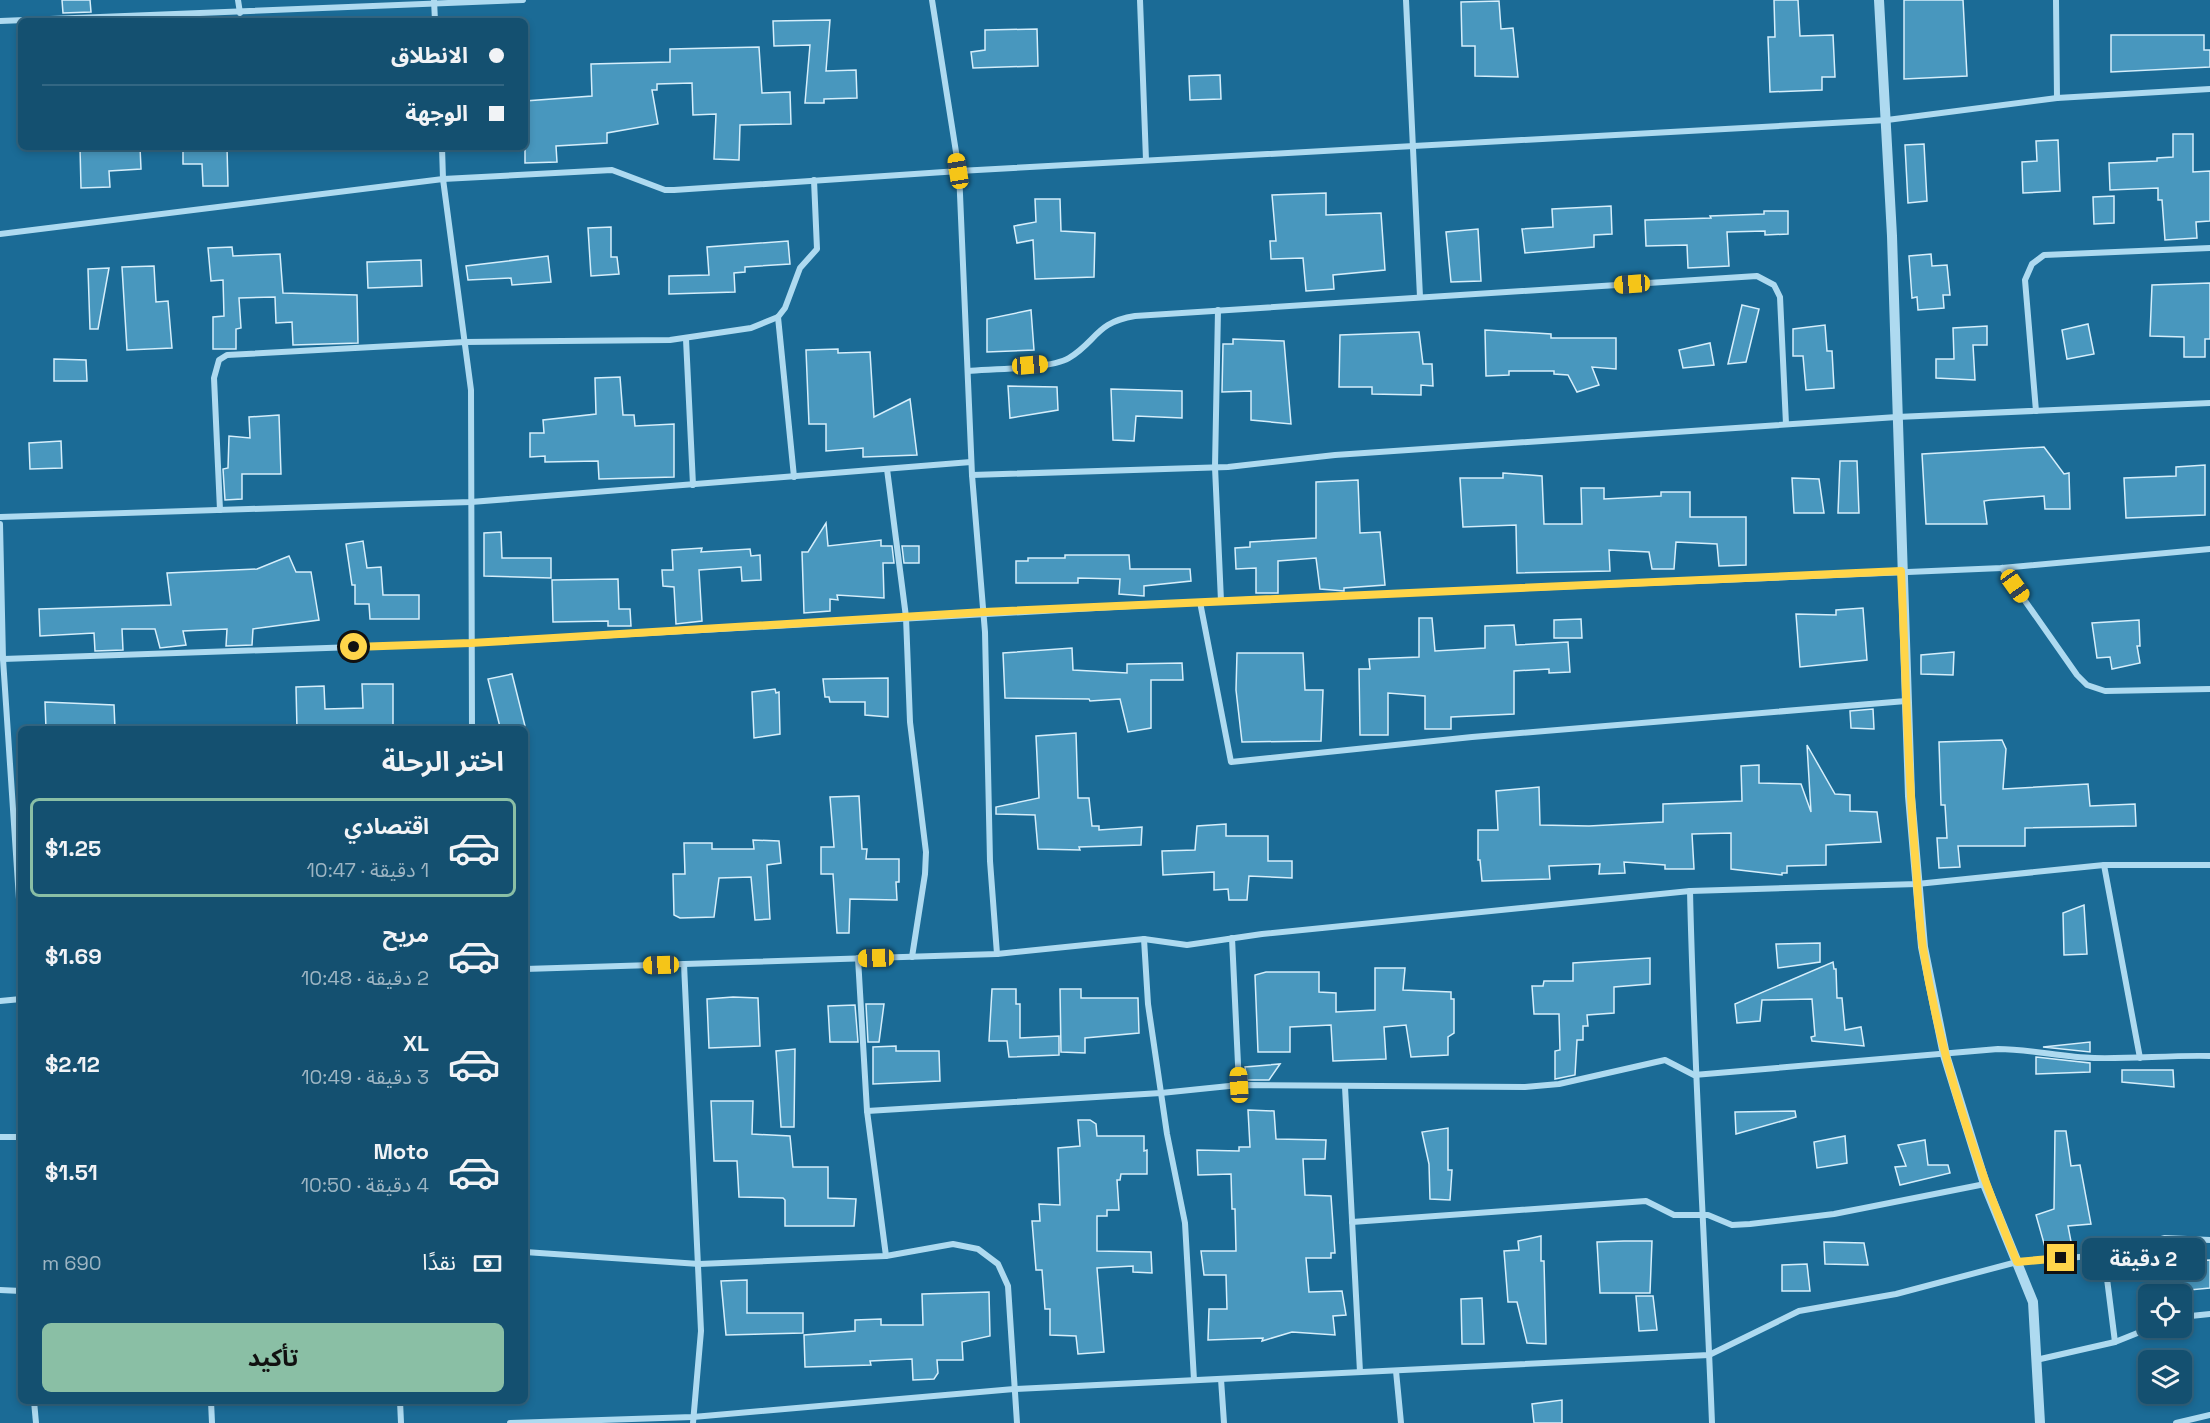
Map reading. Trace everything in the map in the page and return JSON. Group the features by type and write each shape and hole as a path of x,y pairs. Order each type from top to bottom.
{"street":[{"path":"238,0 240,12"},
{"path":"80,18 523,0"},
{"path":"932,0 958,171 971,462 984,612 990,861 997,954"},
{"path":"1140,0 1146,160"},
{"path":"1406,0 1420,297"},
{"path":"1879,0 1887,120 1910,796 1923,947 1944,1055 1985,1184 2033,1302 2040,1423"},
{"path":"2056,0 2056,98"},
{"path":"434,3 435,18"},
{"path":"0,21 18,20"},
{"path":"0,234 443,179 612,170 665,190 1146,160 1887,120 2056,98 2210,89"},
{"path":"441,150 471,390 472,726"},
{"path":"220,510 214,378 219,360 227,355 465,342 687,339 751,328 778,317 785,308 800,268 817,249 814,180"},
{"path":"2036,411 2025,280 2032,264 2044,255 2210,248"},
{"path":"968,371 1051,363 1069,358 1116,319 1218,310 1750,276 1763,278 1774,285 1780,297 1786,424"},
{"path":"1218,310 1215,467 1221,601"},
{"path":"778,317 794,477"},
{"path":"687,339 693,485"},
{"path":"972,475 1215,467 1347,454 1786,424 2210,404"},
{"path":"0,517 471,502 971,462"},
{"path":"888,469 906,617 910,722 926,864 912,957"},
{"path":"0,524 2,684 18,890"},
{"path":"3,659 471,643 984,612 2002,568 2210,549"},
{"path":"2002,568 2077,675 2087,685 2105,691 2210,688"},
{"path":"1200,602 1231,762 1472,737 1906,701"},
{"path":"2104,865 2140,1058"},
{"path":"528,969 997,954 1144,939 1187,945 1232,938 1690,891 1917,884 2104,865 2210,865"},
{"path":"1690,891 1694,1075 1704,1215 1712,1423"},
{"path":"1232,938 1239,1085"},
{"path":"1144,939 1148,1004 1161,1093 1185,1223 1194,1380"},
{"path":"858,958 867,1112 886,1256"},
{"path":"684,964 701,1331 693,1420"},
{"path":"0,1001 18,999"},
{"path":"867,1112 1161,1093 1239,1085 1525,1087 1559,1084 1665,1060 1694,1075 2026,1049 2056,1056 2140,1058 2210,1056"},
{"path":"1345,1087 1360,1372"},
{"path":"0,1137 18,1137"},
{"path":"1352,1222 1637,1201 1653,1203 1674,1215 1704,1215 1732,1224 1750,1224 1834,1214 1985,1184"},
{"path":"510,1423 693,1420 1014,1389 1709,1355 1799,1311 1896,1294 2017,1262 2104,1255 2164,1238 2210,1240"},
{"path":"528,1252 699,1264 886,1256 953,1244 966,1245 989,1255 998,1264 1008,1286 1017,1423"},
{"path":"2104,1255 2115,1342"},
{"path":"0,1290 18,1291"},
{"path":"2192,1316 2210,1314"},
{"path":"2036,1360 2115,1342 2138,1333"},
{"path":"1396,1371 1401,1423"},
{"path":"1221,1379 1224,1423"},
{"path":"34,1404 36,1423"},
{"path":"211,1404 212,1423"},
{"path":"400,1404 401,1423"},
{"path":"2176,1423 2210,1415"}],"building":[{"path":"62,0 90,0 91,12 63,13"},
{"path":"1774,0 1798,0 1800,36 1833,35 1835,77 1822,77 1822,90 1770,92 1768,37 1775,37"},
{"path":"1904,0 1963,0 1967,76 1904,79"},
{"path":"1499,1 1501,29 1513,28 1518,77 1475,76 1475,46 1462,46 1461,2"},
{"path":"830,20 826,71 856,70 857,98 824,99 824,103 805,103 810,45 774,46 773,21"},
{"path":"1037,29 1038,66 973,68 971,52 985,50 985,30"},
{"path":"2111,35 2204,35 2204,50 2210,50 2210,67 2111,72"},
{"path":"759,47 762,93 790,92 791,124 740,125 739,160 714,159 716,114 693,115 692,83 657,84 657,90 652,90 658,124 607,133 607,143 556,146 557,162 525,163 525,150 528,150 528,101 592,96 591,64 670,62 670,49"},
{"path":"1220,75 1221,99 1190,100 1189,76"},
{"path":"2173,134 2193,134 2193,172 2210,171 2210,221 2196,222 2197,238 2165,240 2162,200 2158,200 2158,188 2110,190 2109,163 2157,161 2157,158 2173,157"},
{"path":"2058,140 2060,191 2023,193 2022,162 2037,161 2036,141"},
{"path":"1924,144 1927,201 1908,203 1905,145"},
{"path":"80,150 140,150 141,169 109,171 110,187 81,188"},
{"path":"183,150 227,150 228,186 203,186 202,164 183,164"},
{"path":"1326,193 1326,215 1381,213 1385,270 1333,275 1334,289 1306,291 1303,258 1271,259 1270,241 1276,241 1272,195"},
{"path":"2114,196 2114,223 2094,224 2093,197"},
{"path":"1035,199 1060,199 1061,231 1095,233 1094,277 1035,279 1033,240 1017,243 1014,226 1036,222"},
{"path":"1611,206 1612,234 1594,235 1594,247 1525,253 1522,229 1553,227 1552,209"},
{"path":"1764,211 1788,211 1788,234 1765,235 1765,231 1727,232 1729,266 1688,268 1687,245 1646,246 1645,220 1764,214"},
{"path":"611,227 611,257 617,257 619,274 591,276 588,228"},
{"path":"1478,229 1481,281 1451,282 1446,232"},
{"path":"788,241 790,264 745,267 745,272 734,273 735,292 669,294 669,276 709,275 707,247"},
{"path":"232,247 233,256 280,254 283,293 357,295 358,343 293,345 292,322 276,323 275,297 239,298 241,328 236,329 236,349 213,349 213,317 224,316 223,280 211,281 208,248"},
{"path":"1931,254 1932,266 1947,265 1950,295 1943,295 1944,308 1918,310 1917,297 1912,298 1909,256"},
{"path":"548,256 551,282 512,285 511,278 468,280 466,266"},
{"path":"421,260 422,286 368,288 367,262"},
{"path":"154,266 156,302 168,301 172,348 127,350 122,267"},
{"path":"109,268 98,329 90,329 88,269"},
{"path":"2210,283 2210,339 2205,339 2205,357 2184,357 2184,337 2150,336 2152,285"},
{"path":"1742,305 1759,309 1746,362 1728,364"},
{"path":"1031,310 1034,350 987,352 987,319"},
{"path":"2088,324 2094,354 2067,359 2062,330"},
{"path":"1825,325 1827,351 1832,351 1834,388 1806,390 1803,356 1793,356 1793,329"},
{"path":"1987,326 1987,345 1973,345 1975,380 1936,378 1936,359 1954,359 1953,328"},
{"path":"1485,330 1551,334 1551,338 1616,338 1616,369 1592,367 1599,385 1577,392 1568,375 1554,374 1554,371 1509,371 1509,375 1486,376"},
{"path":"1419,332 1423,364 1432,364 1433,386 1421,385 1421,395 1372,394 1372,387 1339,387 1340,335"},
{"path":"1233,339 1284,341 1291,424 1251,420 1251,391 1222,392 1223,344 1233,344"},
{"path":"1710,343 1714,365 1683,368 1679,350"},
{"path":"838,349 838,353 870,352 874,417 910,399 917,455 863,457 863,448 826,451 826,424 809,424 806,350"},
{"path":"54,359 86,360 87,381 54,381"},
{"path":"620,377 623,415 634,415 635,426 674,424 674,477 599,479 598,461 545,462 545,456 530,457 530,433 544,433 543,420 596,414 595,378"},
{"path":"1008,386 1057,387 1058,410 1010,418"},
{"path":"1111,389 1182,391 1182,418 1136,416 1134,441 1113,440"},
{"path":"279,415 281,474 242,474 242,499 225,500 223,469 228,468 229,436 250,438 249,417"},
{"path":"61,441 62,468 30,469 29,443"},
{"path":"2044,447 2064,474 2069,473 2070,509 2045,509 2044,496 1990,500 1984,501 1987,524 1926,524 1922,454"},
{"path":"1840,461 1857,461 1859,513 1838,513"},
{"path":"2205,465 2205,515 2126,518 2124,478 2176,476 2176,467"},
{"path":"1503,473 1542,476 1544,524 1582,524 1581,488 1604,488 1604,499 1661,496 1661,492 1690,492 1690,517 1746,517 1746,565 1719,566 1717,544 1676,542 1674,569 1652,569 1649,552 1609,550 1610,571 1517,573 1516,525 1463,527 1460,478 1503,478"},
{"path":"1792,478 1819,479 1824,513 1794,513"},
{"path":"1358,480 1360,533 1380,532 1385,585 1344,588 1344,591 1320,589 1316,558 1278,561 1278,593 1256,593 1256,568 1236,569 1235,548 1250,547 1250,542 1316,538 1316,482"},
{"path":"826,523 828,546 881,540 881,546 892,546 894,563 883,563 884,598 837,595 838,600 830,599 830,611 804,613 802,552 808,552"},
{"path":"501,532 502,558 551,558 551,578 484,576 484,533"},
{"path":"363,541 367,568 381,567 383,595 419,595 419,619 370,619 369,604 355,604 355,585 352,585 346,544"},
{"path":"902,546 919,546 919,563 904,563"},
{"path":"702,548 701,552 750,549 751,556 760,555 761,580 742,581 741,567 699,570 702,621 676,624 674,587 663,586 662,570 673,570 672,550"},
{"path":"1065,555 1129,555 1130,569 1190,569 1191,581 1144,586 1144,596 1119,594 1120,579 1078,578 1078,583 1016,583 1016,561 1028,561 1028,558 1065,558"},
{"path":"289,556 296,572 311,572 319,620 253,629 252,645 226,646 227,629 183,631 186,645 160,648 155,629 122,629 123,650 95,651 94,633 40,636 39,609 171,605 167,573 257,569"},
{"path":"618,579 619,609 630,609 631,626 608,626 608,621 553,622 552,580"},
{"path":"1863,608 1867,660 1800,667 1796,614 1836,615 1836,610"},
{"path":"1419,618 1432,618 1435,651 1485,648 1485,626 1514,625 1516,645 1568,642 1570,672 1549,673 1549,669 1514,671 1514,714 1451,717 1451,729 1425,729 1425,696 1388,693 1388,735 1360,735 1359,669 1370,669 1369,659 1419,657"},
{"path":"1581,619 1582,638 1554,638 1554,620"},
{"path":"2139,620 2140,646 2137,646 2140,663 2112,669 2110,657 2097,658 2092,623"},
{"path":"1072,648 1073,670 1127,673 1127,664 1182,663 1183,680 1151,680 1151,728 1128,732 1120,699 1090,701 1089,699 1005,698 1003,653"},
{"path":"1954,652 1953,675 1921,674 1921,655"},
{"path":"1237,653 1303,653 1305,690 1323,690 1321,741 1242,742 1236,690"},
{"path":"512,674 525,726 500,726 488,679"},
{"path":"888,678 888,717 865,715 865,702 830,702 829,697 825,697 823,679"},
{"path":"362,684 393,684 393,726 297,726 296,687 324,686 325,709 363,708"},
{"path":"775,689 776,693 779,692 780,734 754,738 752,692"},
{"path":"45,702 114,705 115,726 46,726"},
{"path":"1873,709 1874,729 1851,728 1850,711"},
{"path":"1076,733 1078,798 1089,798 1092,826 1099,826 1099,830 1142,827 1141,845 1079,847 1080,850 1038,849 1035,815 996,814 996,807 1039,798 1036,736"},
{"path":"2002,740 2006,749 2003,789 2088,784 2090,806 2135,804 2136,826 2025,828 2025,846 1958,846 1960,867 1939,868 1937,838 1947,838 1945,805 1941,805 1939,742"},
{"path":"1807,745 1835,794 1850,795 1850,811 1877,812 1881,842 1826,845 1826,865 1787,866 1787,873 1782,873 1782,875 1731,869 1731,833 1692,834 1694,869 1665,869 1665,865 1624,862 1625,873 1599,874 1600,864 1549,866 1550,879 1482,881 1480,860 1478,860 1478,830 1498,830 1496,791 1539,787 1540,825 1589,826 1663,822 1663,804 1742,801 1741,766 1759,765 1759,783 1801,784 1811,812"},
{"path":"859,796 862,849 867,849 866,859 899,859 899,882 896,882 897,900 850,899 849,933 837,933 833,874 821,874 821,847 834,847 830,797"},
{"path":"1226,824 1226,836 1268,836 1268,861 1292,861 1292,878 1249,876 1247,900 1229,900 1228,889 1214,890 1214,872 1163,875 1162,851 1195,850 1197,826"},
{"path":"753,840 779,841 781,863 767,865 770,919 755,920 751,877 719,878 714,917 680,918 674,915 673,874 685,874 684,843 712,843 712,849 754,849"},
{"path":"2084,905 2087,954 2064,955 2063,913"},
{"path":"1820,943 1820,962 1778,968 1776,944"},
{"path":"1650,958 1650,984 1614,987 1614,1013 1587,1015 1588,1026 1583,1026 1583,1040 1577,1040 1575,1075 1555,1079 1555,1051 1560,1050 1559,1014 1534,1014 1532,986 1543,986 1544,981 1573,981 1573,963"},
{"path":"1833,962 1834,969 1836,969 1837,998 1842,998 1845,1030 1861,1027 1864,1046 1812,1041 1811,1037 1815,1036 1812,999 1762,1000 1760,1021 1737,1023 1735,1004"},
{"path":"1375,968 1405,968 1403,990 1451,992 1451,999 1454,999 1454,1033 1448,1037 1448,1055 1411,1057 1406,1025 1384,1027 1386,1059 1333,1061 1331,1025 1290,1027 1290,1052 1258,1052 1255,975 1266,972 1319,972 1319,992 1336,993 1336,1012 1375,1010"},
{"path":"992,989 1016,989 1016,1004 1020,1004 1020,1038 1059,1036 1059,1055 1009,1057 1007,1041 989,1041"},
{"path":"1060,989 1081,989 1081,998 1138,998 1139,1033 1085,1038 1085,1053 1061,1052"},
{"path":"758,998 760,1046 709,1048 707,999"},
{"path":"866,1004 884,1004 879,1042 868,1042"},
{"path":"855,1005 858,1042 830,1042 828,1006"},
{"path":"2090,1042 2090,1052 2043,1047"},
{"path":"896,1046 896,1051 939,1051 940,1081 873,1084 873,1047"},
{"path":"795,1049 794,1127 781,1127 776,1051"},
{"path":"2036,1057 2090,1063 2090,1072 2036,1074"},
{"path":"1280,1064 1269,1080 1247,1080 1245,1067"},
{"path":"2122,1070 2173,1070 2174,1087 2122,1082"},
{"path":"711,1101 753,1101 752,1134 790,1136 793,1167 828,1167 828,1198 856,1199 854,1226 785,1226 785,1200 783,1198 739,1197 737,1161 714,1161"},
{"path":"1248,1110 1274,1111 1276,1139 1326,1140 1325,1159 1303,1159 1305,1195 1331,1196 1335,1253 1331,1253 1331,1258 1306,1258 1309,1292 1342,1291 1346,1315 1333,1316 1335,1335 1292,1332 1262,1341 1263,1338 1208,1340 1209,1309 1227,1309 1226,1275 1204,1275 1201,1251 1236,1251 1235,1209 1232,1209 1231,1174 1198,1175 1197,1150 1239,1151 1239,1147 1250,1147"},
{"path":"1795,1111 1796,1117 1736,1134 1735,1112"},
{"path":"1078,1120 1090,1120 1096,1124 1097,1136 1144,1136 1144,1151 1147,1150 1147,1174 1121,1174 1120,1180 1117,1180 1119,1210 1107,1210 1107,1216 1097,1216 1097,1251 1151,1252 1152,1273 1133,1272 1133,1266 1097,1268 1104,1352 1078,1354 1076,1336 1050,1335 1050,1309 1045,1309 1042,1270 1036,1270 1032,1221 1040,1221 1039,1204 1060,1205 1058,1148 1080,1146"},
{"path":"1448,1128 1448,1170 1452,1170 1450,1200 1430,1199 1429,1164 1422,1132"},
{"path":"2055,1131 2066,1131 2071,1166 2080,1165 2091,1224 2068,1226 2073,1252 2047,1254 2036,1215 2054,1209"},
{"path":"1845,1136 1847,1163 1817,1168 1814,1142"},
{"path":"1925,1140 1928,1165 1948,1165 1950,1173 1900,1185 1895,1167 1906,1166 1898,1145"},
{"path":"1541,1236 1541,1261 1544,1261 1546,1344 1527,1343 1517,1302 1508,1302 1504,1251 1519,1250 1518,1241"},
{"path":"1652,1241 1650,1293 1600,1293 1597,1242"},
{"path":"1824,1242 1864,1243 1868,1265 1825,1264"},
{"path":"2166,1259 2210,1260 2210,1288 2192,1290 2192,1284 2168,1284"},
{"path":"1807,1264 1810,1291 1782,1291 1782,1265"},
{"path":"747,1280 747,1313 803,1313 803,1333 726,1335 721,1281"},
{"path":"989,1292 990,1336 962,1342 963,1360 937,1360 938,1373 934,1379 913,1380 912,1359 870,1361 871,1365 805,1367 804,1335 855,1331 855,1320 881,1319 881,1325 923,1325 922,1294"},
{"path":"1636,1296 1653,1296 1657,1330 1639,1331"},
{"path":"1482,1298 1484,1344 1462,1344 1461,1299"},
{"path":"1562,1400 1562,1423 1534,1423 1532,1404"}],"route":[{"path":"354,647 471,643 1221,601 1901,571 1910,796 1919,905 1923,947 1944,1055 1985,1184 2017,1262 2061,1258"}]}
